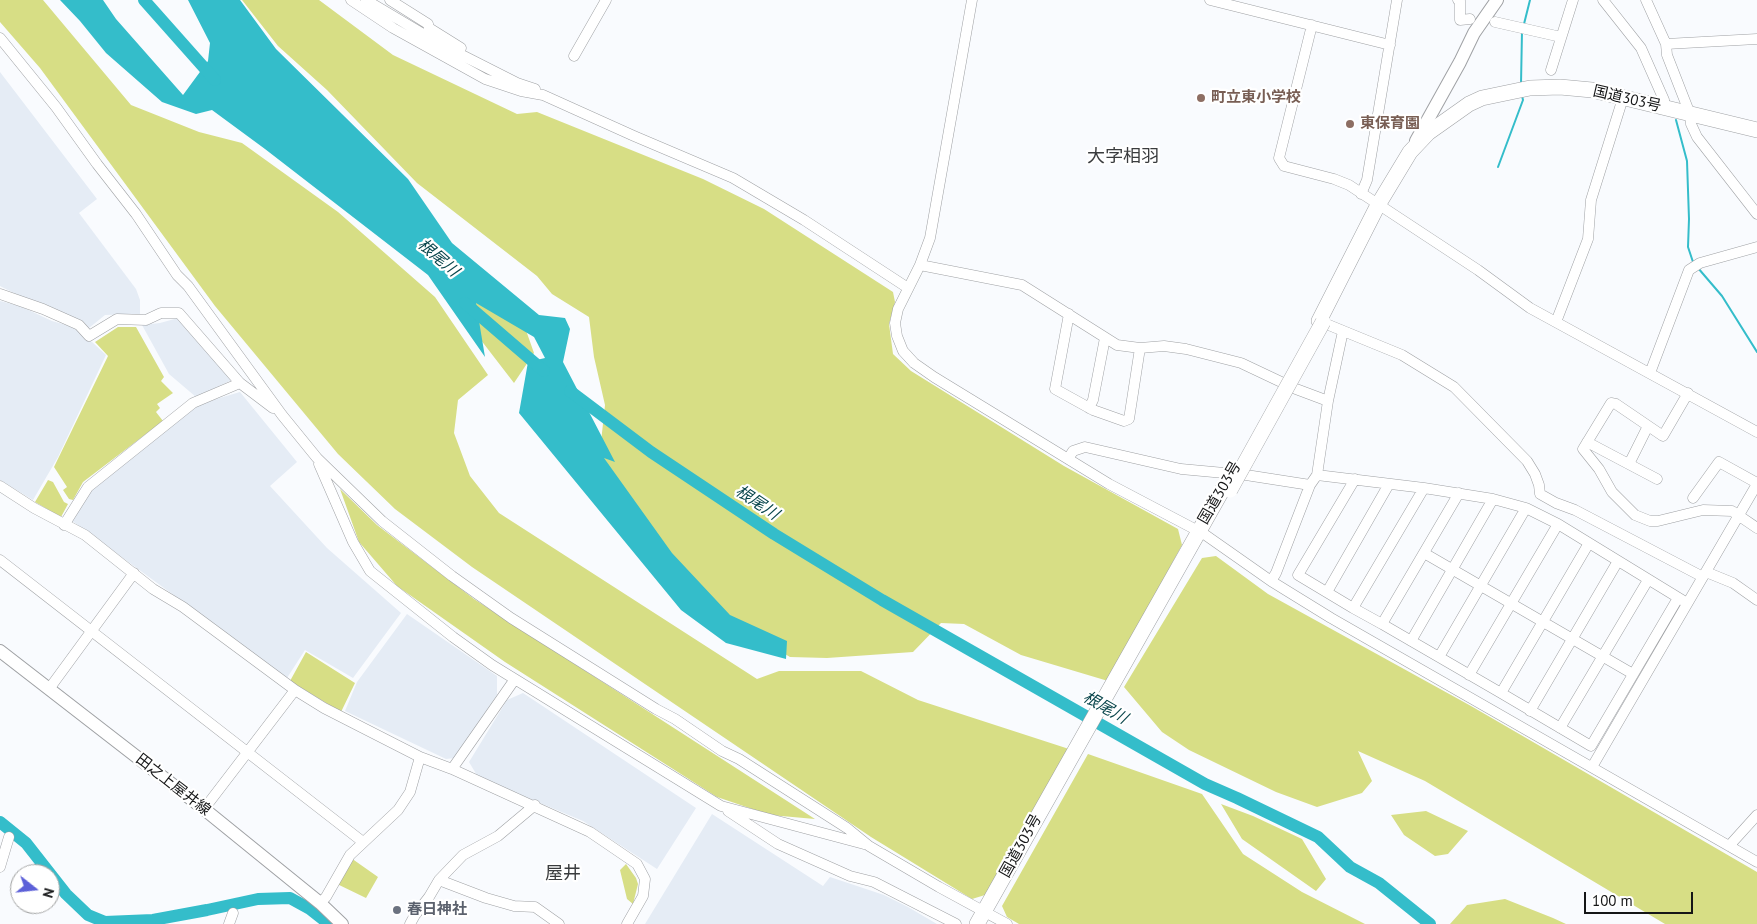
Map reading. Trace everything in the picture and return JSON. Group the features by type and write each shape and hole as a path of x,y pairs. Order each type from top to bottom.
{"highway":[{"name":"国道303号","path":"985,914 1321,321 1410,152 1428,133 1469,104 1482,98 1530,88 1560,86 1592,90 1690,114 1757,127"},
{"name":"国道303号","path":"1381,207 1415,156 1432,138 1453,120 1495,96"}],"main road":[{"path":"1410,152 1474,33 1496,0"},
{"name":"田之上屋井線","path":"0,651 204,809 320,903 342,924"}],"street":[{"path":"351,0 393,28 485,78 521,92 543,95 642,140 733,178 780,205 908,288"},
{"path":"366,0 440,44 517,83 540,91 543,95"},
{"path":"390,0 477,59 479,64"},
{"path":"406,10 413,0"},
{"path":"574,56 606,0"},
{"path":"972,0 930,238 920,266 898,309 895,324 903,351 914,363 1198,540 1757,862"},
{"path":"1210,0 1390,45"},
{"path":"1361,194 1366,180 1397,0"},
{"path":"1458,0 1460,1 1460,20 1470,19"},
{"path":"1551,70 1573,0"},
{"path":"1603,0 1641,48 1664,100 1664,108"},
{"path":"1646,0 1666,44 1667,55 1697,137 1757,214"},
{"path":"1495,22 1561,37"},
{"path":"1312,25 1279,158 1284,166 1334,179 1349,185 1478,270 1530,308 1757,432"},
{"path":"0,38 56,107 136,214 177,275 188,286 282,415 317,458 382,520 452,576 511,618 656,709 676,719 722,751 847,828 869,846 985,914 1007,924"},
{"path":"1666,44 1757,39"},
{"path":"1556,322 1588,239 1591,200 1623,98"},
{"path":"1650,373 1689,270 1700,263 1757,246"},
{"path":"920,266 1022,285 1117,345 1140,348 1164,346 1186,349 1241,363 1328,401"},
{"path":"0,294 43,309 79,325 89,336 117,320 146,320 161,313 179,313 240,383 282,415"},
{"path":"1069,314 1055,389 1089,408 1124,421 1130,419 1140,348"},
{"path":"1321,321 1402,355 1454,387 1526,461 1535,474 1540,494 1704,574 1733,583 1757,600"},
{"path":"1271,581 1276,573 1310,485 1317,475 1328,401 1343,331"},
{"path":"1089,408 1093,400 1106,338"},
{"path":"64,524 88,487 140,445 193,403 240,383"},
{"path":"1688,394 1663,436 1616,404 1611,403 1583,449 1599,469 1612,492 1635,515 1650,521 1658,521 1703,510 1732,511 1757,528"},
{"path":"1629,464 1648,426"},
{"path":"1587,442 1656,478"},
{"path":"1068,459 1073,451 1086,447 1181,469 1246,475 1310,485"},
{"path":"317,458 352,542 370,571 453,637 515,679 721,806 778,844 850,876 874,882 956,924"},
{"path":"1355,479 1298,575 1591,746 1633,674 1683,600 1704,574 1757,484 1719,462 1693,498"},
{"path":"1317,475 1458,493 1493,499 1526,508 1558,524 1683,600"},
{"path":"1326,592 1389,484"},
{"path":"0,486 85,535 90,541 153,589 183,607 295,690 352,724 420,757 452,769 590,832 637,864 645,879 643,896 627,924"},
{"path":"1354,608 1424,488"},
{"path":"1382,624 1458,493"},
{"path":"1411,641 1493,499"},
{"path":"1439,657 1526,508"},
{"path":"1469,675 1558,524"},
{"path":"1501,694 1589,543"},
{"path":"1424,552 1633,674"},
{"path":"0,560 363,842"},
{"path":"1530,711 1618,561"},
{"path":"49,689 134,573"},
{"path":"1560,728 1648,580"},
{"path":"1592,767 1683,600"},
{"path":"452,769 515,679"},
{"path":"204,809 295,690"},
{"path":"320,903 326,897 350,855 398,810 410,792 420,757"},
{"path":"410,924 430,897 439,880 463,855 498,836 534,806"},
{"path":"721,806 869,846"},
{"path":"1729,846 1757,815"},
{"path":"0,867 9,837"},
{"path":"439,880 486,898 514,906 535,908 559,924"},
{"path":"229,924 233,913"}],"shaded area":[{"path":"0,72 97,199 79,213 136,289 140,300 140,314 105,315 89,328 51,312 0,286"},
{"path":"0,301 20,306 52,321 77,328 106,355 58,457 33,500 0,480"},
{"path":"178,318 234,379 196,397 169,374 142,325"},
{"path":"240,392 297,462 270,486 327,548 401,613 353,678 305,650 287,678 71,520 92,489 196,405"},
{"path":"407,614 497,676 497,695 455,758 446,759 345,711 357,682"},
{"path":"523,693 696,808 657,869 583,821 478,777 469,762 507,700"},
{"path":"712,814 823,886 830,877 884,895 937,924 645,924"}],"green space":[{"path":"0,0 43,0 131,105 199,132 242,143 338,212 435,297 488,375 458,400 454,433 470,476 499,513 757,679 779,671 861,671 918,700 1069,749 985,895 972,899 871,837 472,567 395,509 338,454 215,306 40,68 0,22"},
{"path":"242,0 319,0 393,55 517,114 537,112 703,179 764,209 893,292 895,302 889,324 893,354 911,371 1064,466 1178,529 1182,545 1108,681 1021,655 964,624 941,623 913,652 827,658 790,657 713,612 598,470 605,405 594,357 589,317 552,294 537,276 417,183 327,90 278,46"},
{"path":"453,267 516,302 534,353 514,383 457,309"},
{"path":"118,327 136,327 164,377 161,381 173,393 157,404 160,408 156,412 163,421 83,482 73,500 69,499 63,490 67,487 54,467 108,356 95,342"},
{"path":"48,480 53,482 64,502 68,504 61,517 35,502"},
{"path":"340,489 377,525 474,599 815,819 770,815 717,797 505,662 397,586 359,542"},
{"path":"1216,556 1268,594 1471,706 1757,872 1757,924 1665,924 1425,781 1358,751 1372,781 1362,793 1317,807 1276,792 1189,750 1162,732 1124,687 1202,558"},
{"path":"306,652 355,683 341,712 290,681"},
{"path":"1088,754 1202,794 1243,854 1302,892 1365,924 1019,924 1007,917 1002,906"},
{"path":"1221,804 1253,816 1302,839 1326,879 1316,891 1242,839"},
{"path":"1426,811 1468,831 1448,854 1435,856 1404,835 1391,815"},
{"path":"351,858 378,877 366,898 335,883"},
{"path":"626,864 638,884 633,904 627,899 620,870"},
{"path":"1505,899 1566,924 1450,924 1467,905"}],"water":[{"path":"60,0 103,0 116,19 183,95 208,61 210,43 188,0 240,0 276,49 408,179 452,243 539,315 565,318 570,329 563,362 615,462 604,458 672,553 730,615 787,641 786,659 726,643 681,610 519,413 528,362 545,358 534,337 476,303 485,357 428,275 212,110 196,114 162,102 106,53"}],"waterway":[{"name":"根尾川","path":"144,0 215,80"},
{"path":"1524,24 1530,0"},
{"path":"1521,84 1522,31"},
{"path":"1498,167 1523,100 1522,96"},
{"path":"1676,120 1687,161 1688,247 1693,262"},
{"path":"1698,268 1722,296 1757,352"},
{"name":"根尾川","path":"465,303 544,371"},
{"name":"根尾川","path":"570,391 651,452 774,534 882,600 1205,784 1318,837 1350,867 1379,883 1430,924"},
{"path":"0,822 26,843 66,894 88,915 105,922 153,920 258,899 290,898 310,909 329,924"}],"place":[{"name":"町立東小学校","path":"1201,98"},
{"name":"東保育園","path":"1350,124"},
{"name":"春日神社","path":"397,910"}],"district":[{"name":"大字相羽","path":"1123,157"},
{"name":"屋井","path":"563,874"}]}
